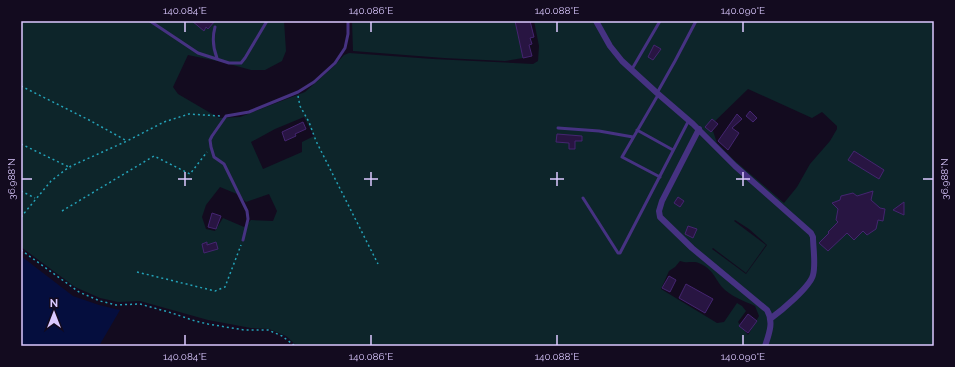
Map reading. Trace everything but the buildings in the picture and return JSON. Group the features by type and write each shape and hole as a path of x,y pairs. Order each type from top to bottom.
{"street":[{"path":"596,21 610,46 622,61 657,94 699,129 736,166 808,229 813,237 814,271 812,278 797,296 770,319"},
{"path":"699,129 662,201 659,211 660,217 692,248 767,310 770,319 770,333 765,346"}],"lane":[{"path":"150,21 192,50 229,63 241,63 267,21"},
{"path":"243,240 248,219 247,211 224,164 214,157 210,147 210,140 226,116 249,112 298,92 314,82 340,56 347,43 348,21"},
{"path":"632,70 660,21"},
{"path":"660,176 622,157 696,21"},
{"path":"215,27 213,42 214,50 218,59"},
{"path":"583,198 618,253 620,253 689,120"},
{"path":"558,128 599,131 633,138"},
{"path":"637,130 673,150"}],"path":[{"path":"21,86 127,141"},
{"path":"298,92 298,99 316,141 378,264"},
{"path":"21,217 51,181 69,167 127,141 164,122 182,116 189,114 205,114 226,116"},
{"path":"21,144 71,168"},
{"path":"62,211 154,156 190,174 210,147"},
{"path":"21,191 36,198"},
{"path":"137,272 214,291 225,287 243,240"},
{"path":"21,250 79,292 100,301 116,305 140,304 208,324 244,330 268,330 282,336 294,346"}],"green space":[{"path":"21,21 284,21 286,51 282,61 265,70 251,70 188,55 173,87 178,94 219,118 240,117 305,92 344,55 349,53 533,64 538,61 539,46 534,21 934,21 934,346 297,346 286,336 269,329 251,328 208,320 140,301 118,302 100,298 75,287 21,247","holes":["748,89 812,118 822,112 837,126 837,129 830,141 810,164 797,187 784,203 734,160 717,143 711,125","304,117 314,136 302,142 302,152 263,169 251,142 275,129","220,187 237,194 246,202 269,194 277,211 273,221 251,220 244,227 223,218 215,231 206,229 202,217 206,205","735,220 749,229 767,245 746,274 712,249 713,248 746,273 766,245 734,221","680,261 701,264 711,272 725,290 737,298 755,306 759,316 748,335 738,322 746,311 737,303 724,322 717,323 661,289 669,271"]},
{"path":"352,21 515,21 523,58 505,61 353,51"}],"shaded area":[{"path":"21,256 73,296 99,305 120,310 99,346 21,346"}]}
